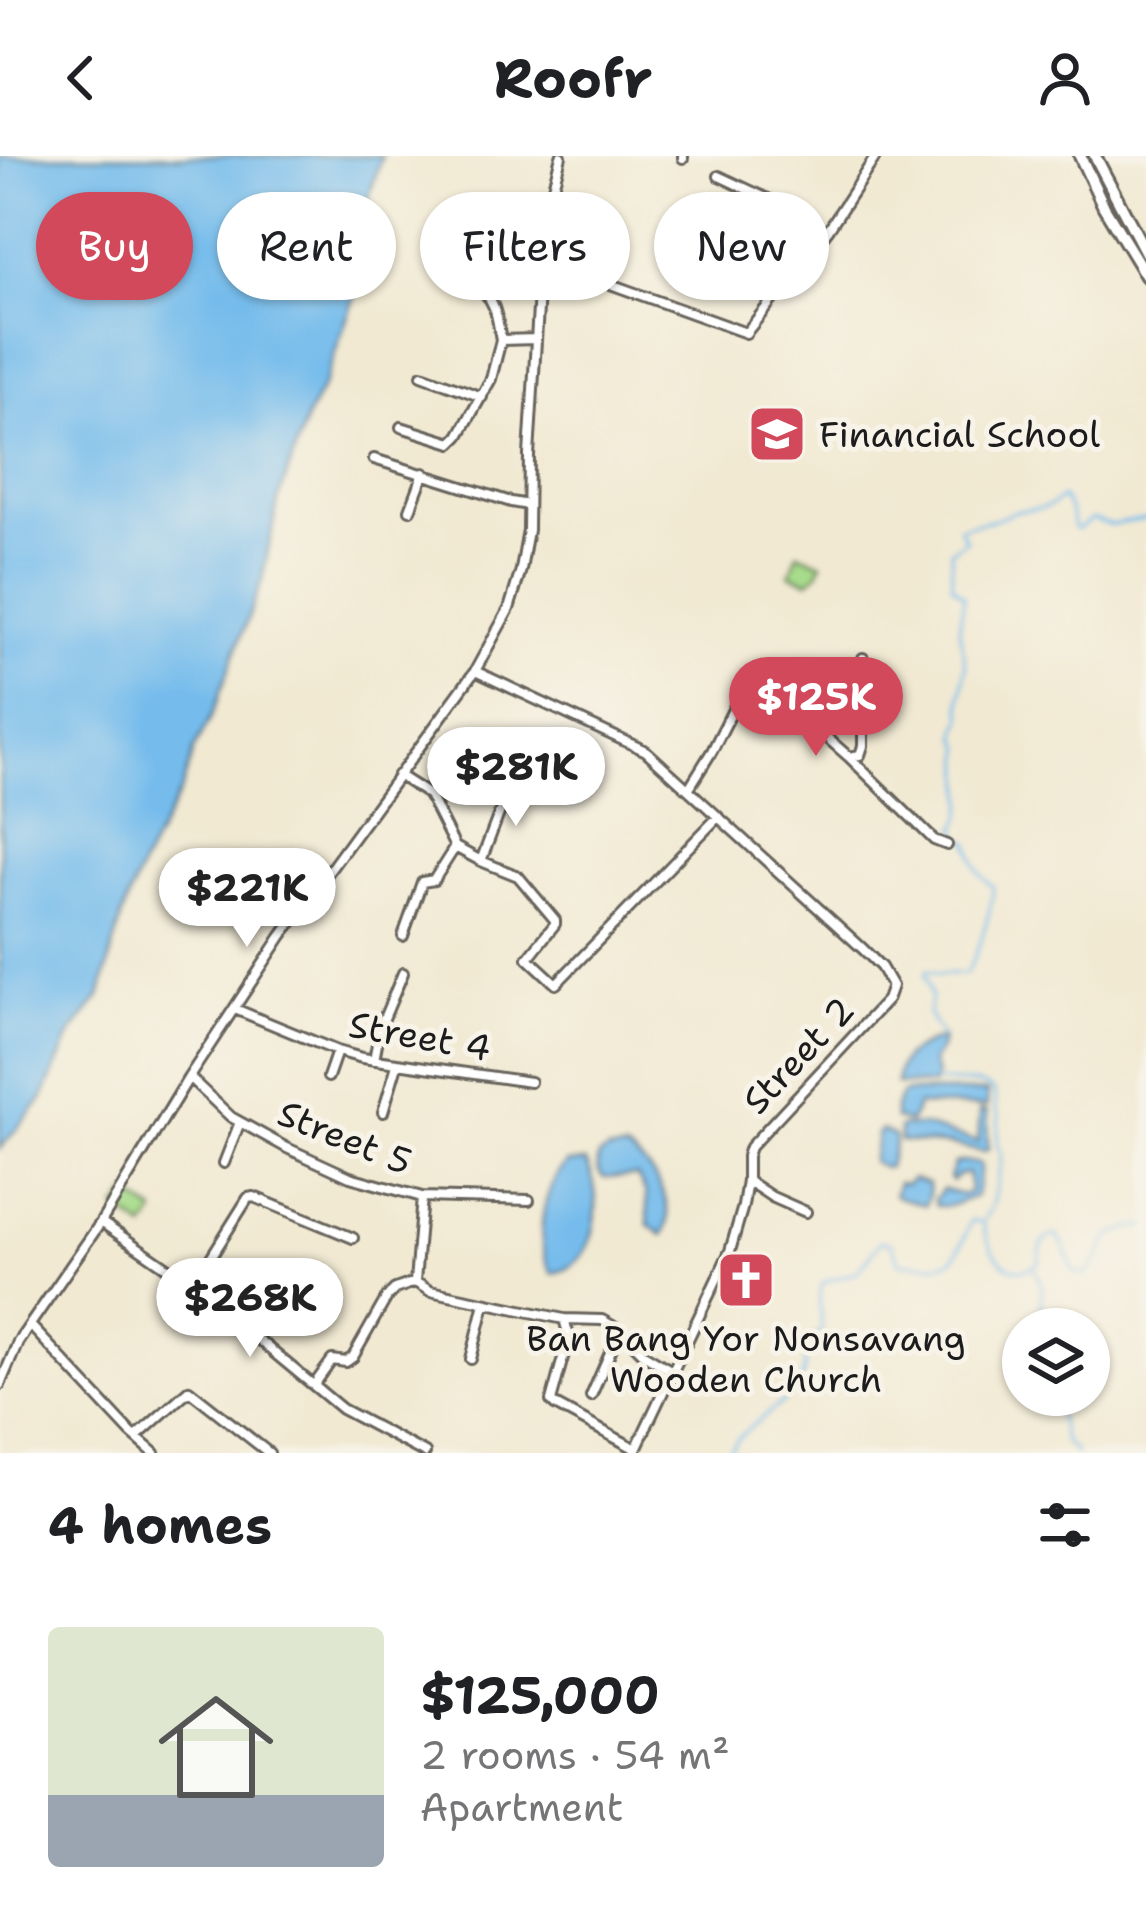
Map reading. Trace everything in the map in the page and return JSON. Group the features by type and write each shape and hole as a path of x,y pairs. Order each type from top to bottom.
{"street":[{"path":"552,192 561,156"},
{"path":"829,226 876,156"},
{"path":"1080,156 1104,207 1143,257"},
{"path":"1095,156 1141,234 1146,276"},
{"path":"718,176 753,192"},
{"path":"630,292 746,334 773,300"},
{"path":"401,427 452,443 459,436 498,359 501,340 491,300"},
{"path":"0,1384 18,1342 101,1222 189,1077 281,937 475,671 508,609 528,530 538,300"},
{"path":"501,340 536,339"},
{"path":"422,375 482,397"},
{"path":"374,459 528,505"},
{"path":"410,510 424,473"},
{"path":"849,757 860,755 863,746 863,658"},
{"name":"Street 2","path":"475,671 631,742 661,762 863,949 892,986 887,1000 750,1147 739,1228 635,1451"},
{"path":"689,788 754,677 849,757 934,840 947,844"},
{"path":"398,775 429,796 454,847 518,876 555,920 528,958 556,985 718,817"},
{"path":"481,861 511,782"},
{"path":"403,936 422,882 434,880 454,847"},
{"path":"374,1060 380,1028 403,973"},
{"name":"Street 4","path":"235,1009 337,1051 530,1082"},
{"path":"328,1077 337,1051"},
{"path":"383,1112 397,1064"},
{"name":"Street 5","path":"189,1077 231,1117 287,1148 350,1177 422,1197 415,1282"},
{"path":"224,1163 240,1122"},
{"path":"747,1180 806,1212"},
{"path":"422,1197 529,1199"},
{"path":"193,1286 248,1198 353,1238"},
{"path":"101,1222 193,1286 342,1409 425,1453"},
{"path":"314,1385 332,1360 346,1362 353,1357 387,1297 415,1282 430,1291 485,1303 564,1319 602,1320 671,1371"},
{"path":"471,1358 485,1303"},
{"path":"564,1319 569,1336 551,1401 635,1451"},
{"path":"30,1325 154,1453"},
{"path":"591,1396 620,1330"},
{"path":"136,1437 189,1390 269,1453"},
{"path":"396,1453 402,1442"}],"green space":[{"path":"798,553 822,563 809,581 790,574"},
{"path":"128,1194 156,1213 145,1229 117,1209"}],"water":[{"path":"0,156 382,156 370,192 217,192 217,300 353,300 278,501 262,580 182,788 122,915 100,997 71,1034 43,1098 0,1149"},
{"path":"942,1038 932,1061 933,1085 897,1084 904,1059"},
{"path":"907,1092 987,1092 987,1107 918,1105 910,1122 895,1119 895,1107"},
{"path":"980,1111 987,1112 988,1150 983,1152 900,1141 903,1126 923,1126 978,1142"},
{"path":"882,1130 894,1136 895,1142 884,1168 872,1161"},
{"path":"625,1150 644,1164 660,1187 668,1212 663,1235 649,1225 646,1193 637,1176 604,1178 599,1171 599,1156"},
{"path":"586,1162 595,1193 594,1228 580,1258 552,1273 543,1246 546,1202 566,1163"},
{"path":"959,1162 981,1166 976,1196 936,1206 934,1199 942,1189 962,1195 970,1191 968,1173 952,1181 949,1178"},
{"path":"912,1179 928,1184 925,1205 894,1194 898,1183"}],"waterway":[{"path":"942,1038 928,1014 931,998 925,975 927,971 966,974 984,931 993,886 980,872 969,842 957,827 964,799 958,729 963,719 966,666 959,629 964,596 952,585 951,550 966,540 959,528 1047,507 1062,497 1074,528 1092,519 1110,525 1146,519"},
{"path":"934,1081 994,1091 1001,1164 984,1220"},
{"path":"728,1453 799,1383 806,1342 821,1331 824,1282 857,1272 881,1241 891,1243 900,1263 939,1264 953,1258 971,1220 983,1223 995,1253 1009,1267 1039,1263 1044,1242 1056,1235 1075,1272 1086,1275 1111,1236 1146,1227"},
{"path":"1034,1268 1042,1286 1041,1308"},
{"path":"1058,1416 1064,1441 1076,1453"}],"place":[{"name":"Financial School","path":"777,434"},
{"name":"Ban Bang Yor Nonsavang Wooden Church","path":"746,1280"}]}
